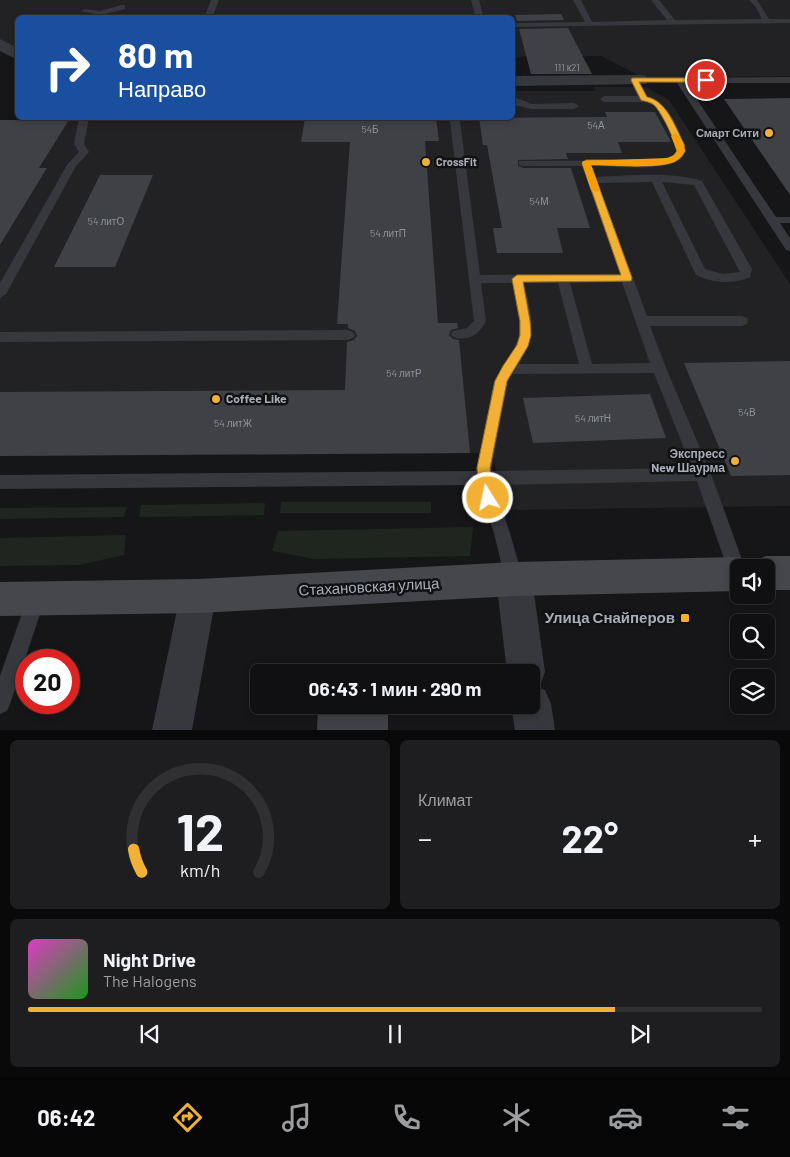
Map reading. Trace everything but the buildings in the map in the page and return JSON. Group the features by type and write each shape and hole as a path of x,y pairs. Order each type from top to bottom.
{"main road":[{"name":"Стахановская улица","path":"775,573 790,573"},
{"name":"Стахановская улица","path":"0,599 198,596 514,579 730,574"}],"street":[{"path":"0,44 15,53"},
{"path":"515,80 637,80"},
{"path":"514,579 525,664"},
{"path":"172,730 198,596"},
{"path":"533,714 535,730"}],"lane":[{"path":"111,0 124,8"},
{"path":"120,15 130,0"},
{"path":"209,15 216,0"},
{"path":"475,0 479,15"},
{"path":"577,0 590,25"},
{"path":"655,0 674,24"},
{"path":"753,0 759,6 767,22"},
{"path":"84,11 100,13 124,8"},
{"path":"515,25 790,21"},
{"path":"644,99 637,80 790,80"},
{"path":"680,80 790,247"},
{"path":"523,163 658,162 670,161 678,157 681,151 680,144 659,106 652,100 604,99"},
{"path":"515,102 529,106 574,106"},
{"path":"0,294 72,165 84,152 79,144 84,120"},
{"path":"455,121 480,321 475,329 470,332 458,334"},
{"path":"586,163 659,368 703,474 741,559"},
{"path":"592,180 686,179 701,186 746,269 746,274 740,277 711,277 700,272 656,180"},
{"path":"773,220 790,220"},
{"path":"563,278 587,368"},
{"path":"475,279 627,278"},
{"path":"514,579 502,533 488,498 484,478 485,458 501,381 522,346 526,335 517,279"},
{"path":"642,321 742,321"},
{"path":"0,337 348,335"},
{"path":"507,369 659,368"},
{"path":"0,482 484,478 703,474"},
{"path":"0,704 36,598"}],"shaded area":[{"path":"0,0 790,0 790,76 644,78 601,56 524,56 515,58 515,15 15,15 15,49 0,39"},
{"path":"594,87 646,87 669,100 790,284 790,506 503,510 493,453 0,456 0,245 47,168 39,168 69,120 515,120 515,91 595,91"},
{"path":"281,502 431,502 431,513 280,513"},
{"path":"265,503 264,515 139,517 141,505"},
{"path":"127,507 124,517 0,519 0,508"},
{"path":"473,527 470,556 314,559 272,551 278,531"},
{"path":"126,535 124,555 79,565 0,566 0,538"}],"slow traffic":[{"path":"596,190 586,163 670,161 678,157 681,151 680,144 675,136"}],"place":[{"name":"Смарт Сити","path":"769,133"},
{"name":"CrossFit","path":"426,162"},
{"name":"Coffee Like","path":"216,399"},
{"name":"Экспресс New Шаурма","path":"735,461"},
{"name":"Улица Снайперов","path":"685,618"}],"route":[{"path":"488,498 483,468 501,381 522,346 526,335 517,279 627,278 586,163 658,162 670,161 678,157 681,151 680,144 658,104 652,100 644,99 634,80 706,80"}]}
